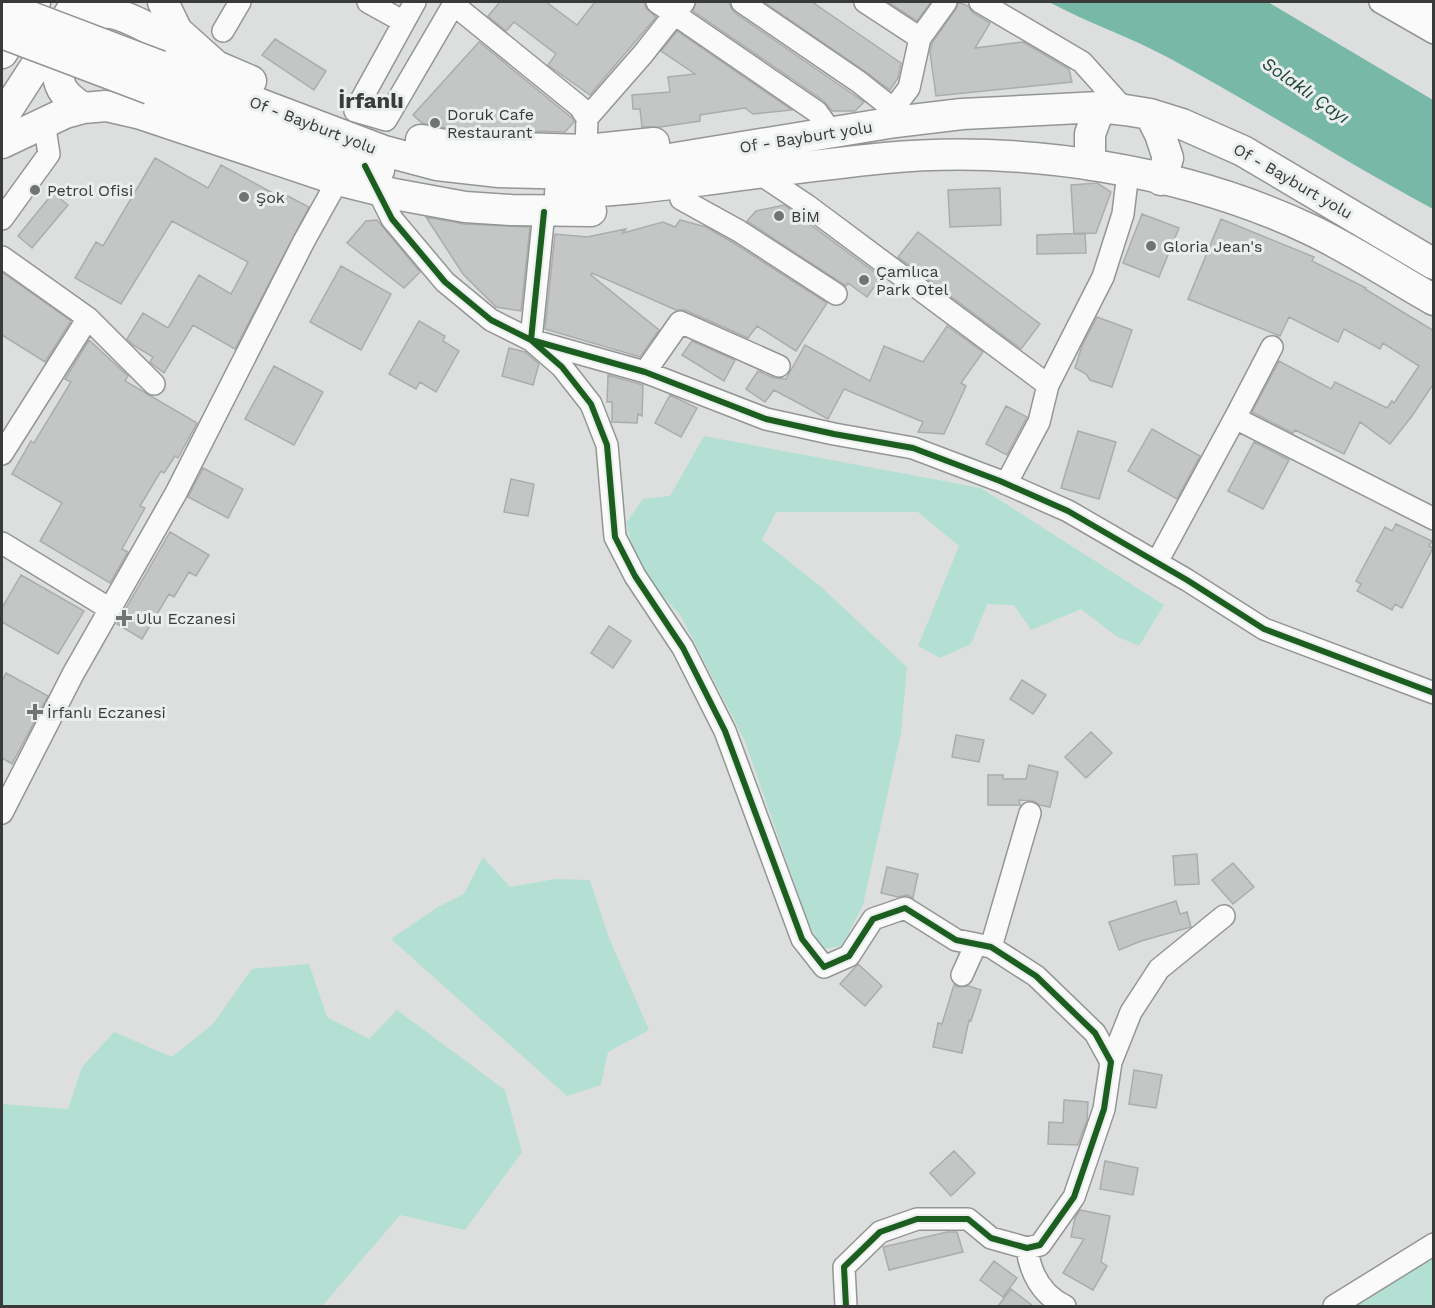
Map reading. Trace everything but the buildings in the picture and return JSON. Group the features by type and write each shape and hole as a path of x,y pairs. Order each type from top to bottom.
{"highway":[{"path":"2,53 35,2"},
{"path":"2,118 77,2"},
{"path":"163,2 177,31 216,66"},
{"path":"2,6 155,78"},
{"path":"83,108 63,91 59,83 60,68 70,41 78,29 97,14 106,12 125,17 216,66 351,121 400,136 448,147 586,150 696,138 723,138 745,146"},
{"path":"2,33 155,78"},
{"name":"Of - Bayburt yolu","path":"155,78 409,159 499,172 579,174 832,133 894,116 1125,111 1182,124 1243,151 1434,264"},
{"name":"Of - Bayburt yolu","path":"155,78 371,178 396,175 451,186 508,192 617,191 808,166 884,158 959,154 1033,158 1090,165 1211,193 1305,227 1434,300"},
{"path":"2,143 44,122 83,108 106,106 141,114 338,180 371,178 465,207 544,212 627,209 681,199 808,166"},
{"path":"1090,165 1090,134 1125,111 1160,134 1168,158 1161,180"}],"street":[{"path":"223,32 240,2"},
{"path":"368,2 404,22"},
{"path":"415,2 355,111 386,120 454,3 580,106 587,118 586,150"},
{"path":"657,2 679,8 817,112 832,133"},
{"path":"742,2 859,82 894,116 909,88 920,38 946,2"},
{"path":"865,2 920,38"},
{"path":"980,2 1082,62 1125,111"},
{"path":"1380,2 1434,33"},
{"path":"1412,2 1434,14"},
{"path":"587,118 643,54 679,8"},
{"path":"2,219 49,154 44,122"},
{"path":"1006,484 1039,422 1048,385 1103,277 1123,214 1128,172"},
{"path":"371,178 392,219 445,282 490,321 531,340 645,372 766,419 913,448 1006,484 1068,511 1157,562 1264,629 1434,693"},
{"path":"766,178 808,206 1048,385"},
{"path":"2,813 73,674 176,493 304,241 338,180"},
{"path":"681,199 739,231 836,294"},
{"path":"531,340 544,212"},
{"path":"2,257 88,318 154,384"},
{"path":"2,454 88,318"},
{"path":"645,372 680,322 779,366"},
{"path":"531,340 562,367 591,404 606,445 615,537 635,576 683,648 725,730 802,939 824,967 849,956 873,919 905,908 956,940 983,946 1036,976 1095,1033 1111,1062"},
{"path":"1157,562 1272,347"},
{"path":"1235,418 1434,519"},
{"path":"2,543 110,609"},
{"path":"962,975 983,946 1030,813"},
{"path":"846,1306 844,1268 880,1232 917,1219 968,1219 991,1238 1027,1248 1040,1245 1074,1197 1104,1109 1111,1062 1131,1012 1159,969 1224,916"},
{"path":"1334,1306 1434,1244"},
{"path":"1027,1248 1029,1265 1045,1293 1065,1306"}],"shaded area":[{"path":"704,436 981,488 1164,605 1139,646 1116,636 1081,609 1031,630 1014,605 987,604 971,644 940,658 918,646 959,546 918,512 776,512 762,540 820,586 907,667 901,733 863,905 842,946 823,949 808,923 745,741 681,616 638,568 626,523 643,499 670,496"},
{"path":"483,857 510,887 555,879 590,880 609,938 649,1030 608,1052 601,1085 567,1096 391,939 438,907 464,894"},
{"path":"309,964 327,1017 369,1039 397,1010 505,1090 522,1152 465,1230 400,1215 322,1306 2,1306 2,1104 68,1109 82,1067 114,1032 172,1057 213,1024 252,969"},
{"path":"1433,1257 1433,1306 1350,1306 1422,1259"}],"water":[{"name":"Solaklı Çayı","path":"1049,2 1268,2 1433,100 1433,209 1169,58"}],"cycle path":[{"path":"365,166 392,219 445,282 491,320 531,340 562,367 591,404 607,445 615,537 635,576 683,648 725,731 802,939 824,967 849,956 873,919 905,908 956,940 991,947 1036,976 1095,1033 1111,1062 1104,1109 1074,1197 1040,1245 1027,1248 991,1238 968,1219 917,1219 880,1232 844,1267 846,1306"},
{"path":"544,212 531,340 645,372 766,419 913,448 1000,481 1068,511 1187,580 1264,629 1434,693"}],"place":[{"name":"Doruk Cafe Restaurant","path":"435,123"},
{"name":"Petrol Ofisi","path":"35,190"},
{"name":"Şok","path":"244,197"},
{"name":"BİM","path":"779,216"},
{"name":"Gloria Jean's","path":"1151,246"},
{"name":"Çamlıca Park Otel","path":"864,280"},
{"name":"Ulu Eczanesi","path":"124,618"},
{"name":"İrfanlı Eczanesi","path":"35,712"}],"district":[{"name":"İrfanlı","path":"371,100"}]}
